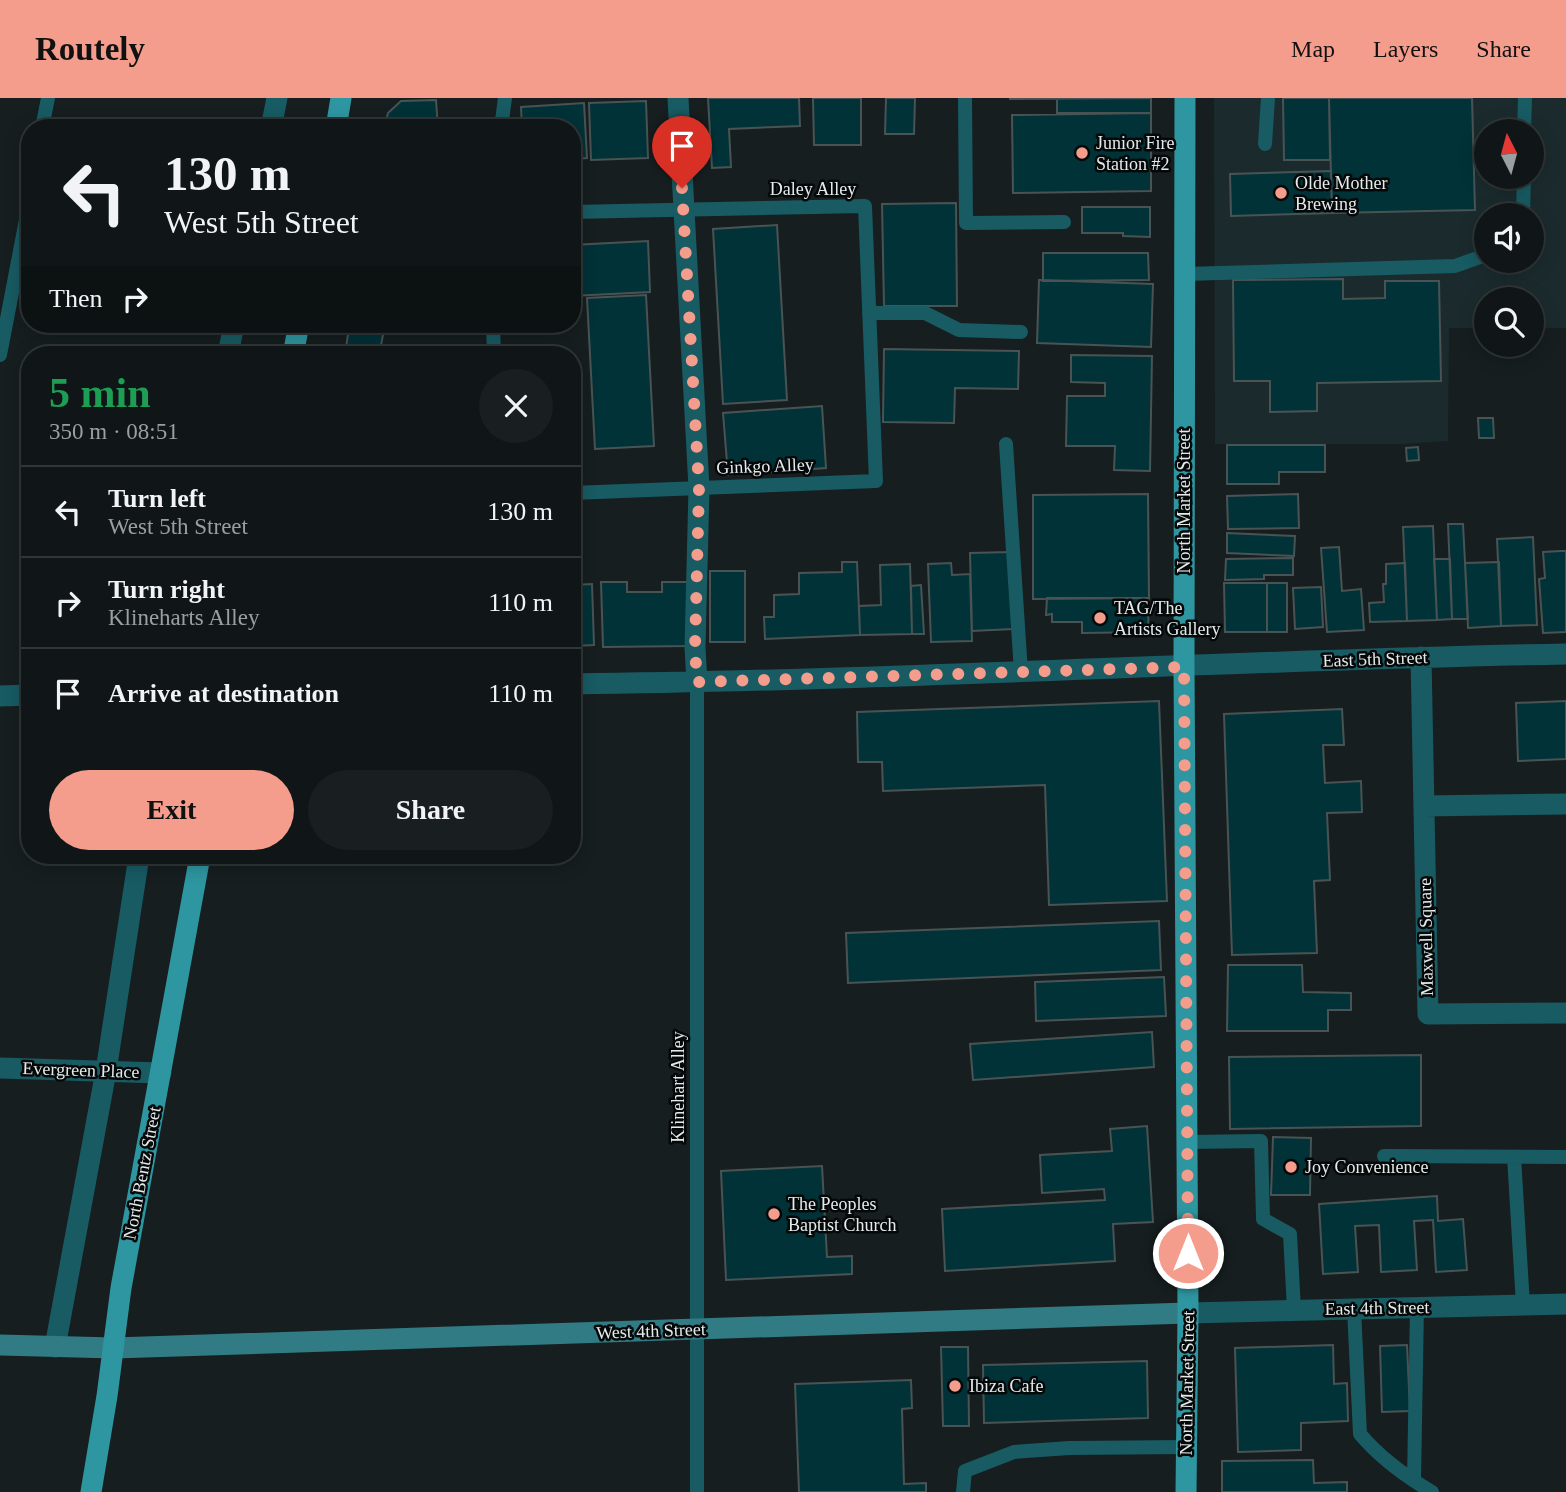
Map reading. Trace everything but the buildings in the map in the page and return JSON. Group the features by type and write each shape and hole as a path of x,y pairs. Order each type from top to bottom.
{"main road":[{"path":"337,119 341,98"},
{"name":"North Market Street","path":"1185,98 1184,667 1188,1313 1186,1492"},
{"name":"North Bentz Street","path":"91,1492 121,1288 199,864"},
{"name":"West 4th Street","path":"0,1345 114,1348 1188,1313"}],"street":[{"path":"273,119 277,98"},
{"path":"678,98 699,488 695,648 697,682"},
{"name":"East 5th Street","path":"581,684 1566,654"},
{"name":"Maxwell Square","path":"1421,657 1428,1014 1566,1013"},
{"path":"0,696 21,695"},
{"path":"1424,806 1566,804"},
{"path":"55,1347 106,1071 138,864"},
{"name":"Evergreen Place","path":"0,1068 162,1073"},
{"name":"East 4th Street","path":"1188,1313 1566,1304"}],"lane":[{"path":"44,119 48,98"},
{"path":"502,119 505,98"},
{"path":"965,98 966,223 1064,222"},
{"path":"1265,144 1268,98"},
{"path":"1524,119 1525,98"},
{"name":"Daley Alley","path":"581,212 865,206 876,481"},
{"path":"0,355 21,246"},
{"path":"1185,274 1455,266 1474,259"},
{"path":"869,313 925,313 959,330 1021,332"},
{"path":"1006,444 1021,672"},
{"name":"Ginkgo Alley","path":"581,493 876,481"},
{"name":"Klinehart Alley","path":"697,682 698,1492"},
{"path":"1187,1142 1261,1141 1263,1219 1290,1234 1293,1310"},
{"path":"1384,1156 1566,1157"},
{"path":"1514,1157 1523,1305"},
{"path":"1414,1481 1417,1307"},
{"path":"1354,1309 1360,1434 1372,1448 1432,1492"},
{"path":"963,1492 965,1471 1014,1452 1069,1448 1186,1447"}],"shaded area":[{"path":"1214,98 1566,98 1566,328 1544,328 1544,287 1474,287 1474,328 1449,328 1448,441 1402,444 1215,444"}],"place":[{"name":"Junior Fire Station #2","path":"1082,153"},
{"name":"Olde Mother Brewing","path":"1281,193"},
{"name":"TAG/The Artists Gallery","path":"1100,618"},
{"name":"Joy Convenience","path":"1291,1167"},
{"name":"The Peoples Baptist Church","path":"774,1214"},
{"name":"Ibiza Cafe","path":"955,1386"}],"route":[{"path":"682,188 699,488 695,648 697,682 1184,667 1188,1253"}]}
